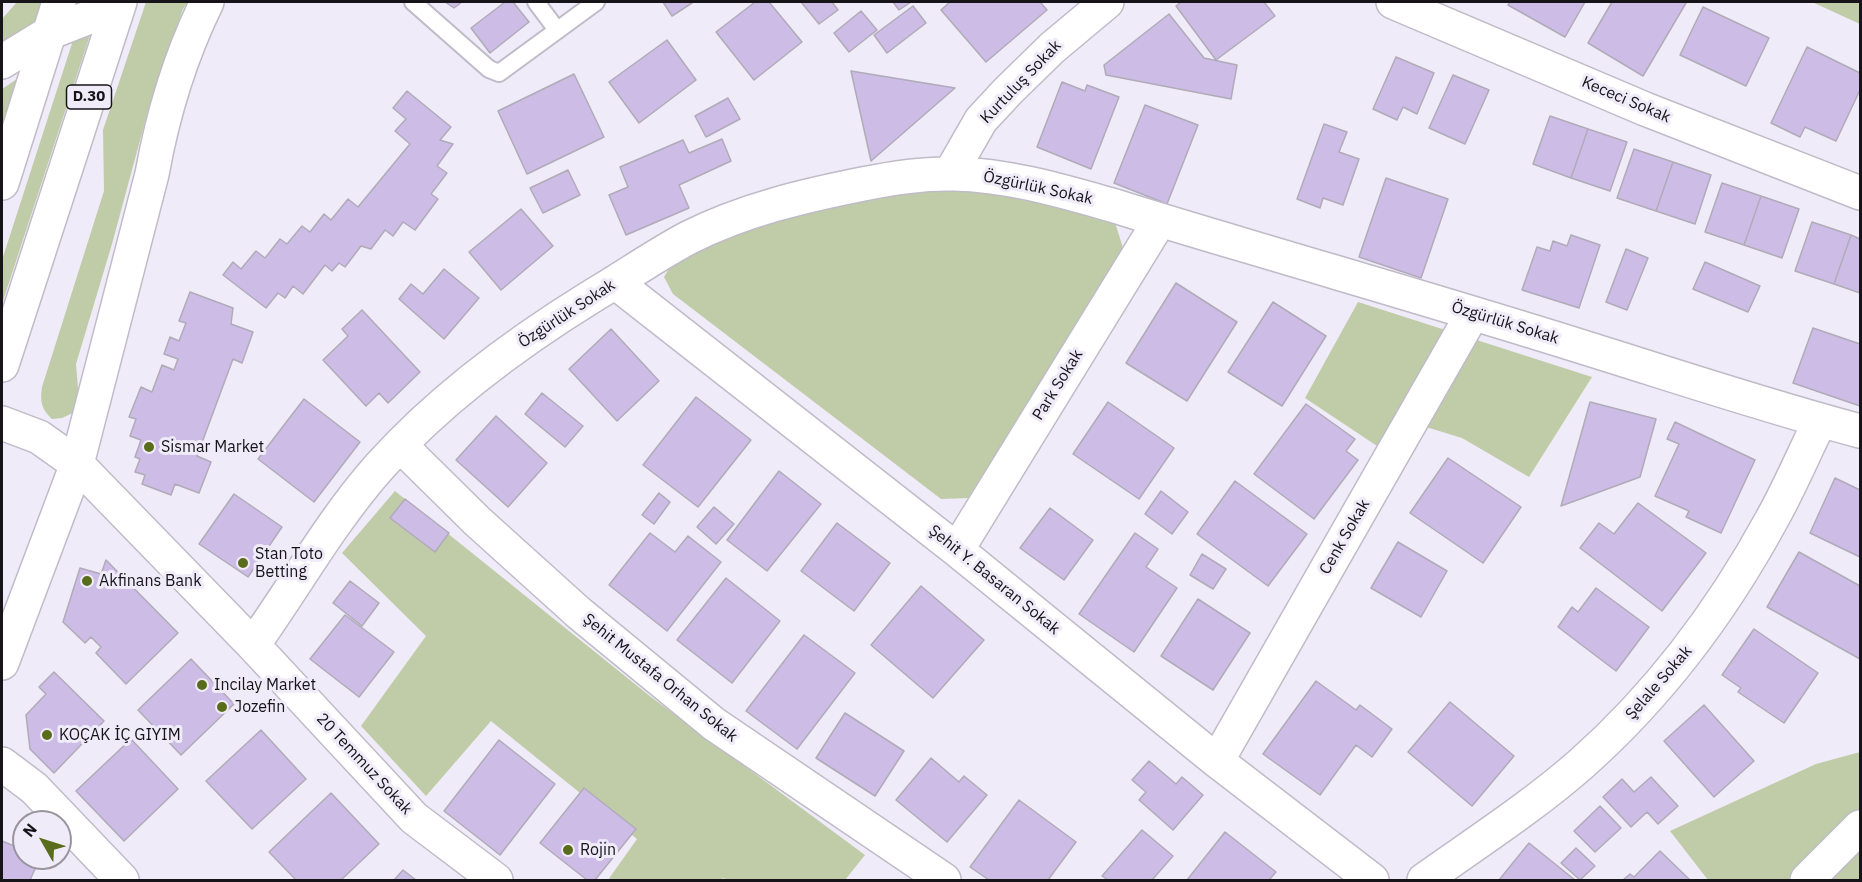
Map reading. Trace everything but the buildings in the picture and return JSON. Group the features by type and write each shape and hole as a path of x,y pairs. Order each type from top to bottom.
{"main road":[{"path":"2,183 59,2"},
{"path":"2,663 77,464 152,174 160,130 190,36 207,2"},
{"name":"Kurtuluş Sokak","path":"950,174 981,120 1052,48 1107,2"},
{"name":"Kececi Sokak","path":"1393,2 1645,108 1860,193"},
{"path":"2,62 49,33 119,4"},
{"name":"D.30","path":"2,365 119,4"},
{"name":"Özgürlük Sokak","path":"253,645 294,587 339,516 377,470 441,405 510,350 566,312 692,236 756,211 795,199 874,182 950,174 989,175 1033,184 1473,313 1860,432"},
{"name":"Park Sokak","path":"957,550 1160,220"},
{"name":"Şehit Y. Basaran Sokak","path":"615,282 957,550 1217,761 1372,880"},
{"name":"Cenk Sokak","path":"1217,761 1473,313"},
{"name":"Şelale Sokak","path":"1424,880 1554,787 1633,715 1664,680 1708,623 1750,559 1774,516 1820,421"},
{"name":"20 Temmuz Sokak","path":"2,423 39,437 77,464 253,645 414,818 496,880"},
{"name":"Şehit Mustafa Orhan Sokak","path":"400,445 477,521 579,613 714,724 944,880"},
{"path":"2,764 34,788 122,880"},
{"path":"1808,880 1860,827"}],"lane":[{"path":"413,2 489,69 499,74 596,2"},
{"path":"536,2 557,30"}],"green space":[{"path":"17,2 46,2 38,22 2,45 2,19"},
{"path":"146,2 188,2 183,9 149,107 112,244 76,364 79,401 77,411 62,418 52,419 42,404 42,387 104,191 103,130"},
{"path":"1812,2 1860,2 1860,24"},
{"path":"92,29 2,304 2,260 76,31"},
{"path":"17,79 2,129 2,89"},
{"path":"944,183 1113,216 1124,251 968,498 941,499 673,294 664,277 678,253 798,211"},
{"path":"1358,302 1592,377 1529,477 1462,438 1400,419 1380,448 1305,398"},
{"path":"395,491 651,697 865,855 845,880 727,880 723,878 721,880 608,880 637,839 491,721 426,796 361,726 426,636 342,553"},
{"path":"1860,752 1860,880 1708,880 1670,831 1816,764"}],"place":[{"name":"Sismar Market","path":"149,447"},
{"name":"Stan Toto Betting","path":"243,563"},
{"name":"Akfinans Bank","path":"87,581"},
{"name":"Incilay Market","path":"202,685"},
{"name":"Jozefin","path":"222,707"},
{"name":"KOÇAK İÇ GIYIM","path":"47,735"},
{"name":"Rojin","path":"568,850"}]}
